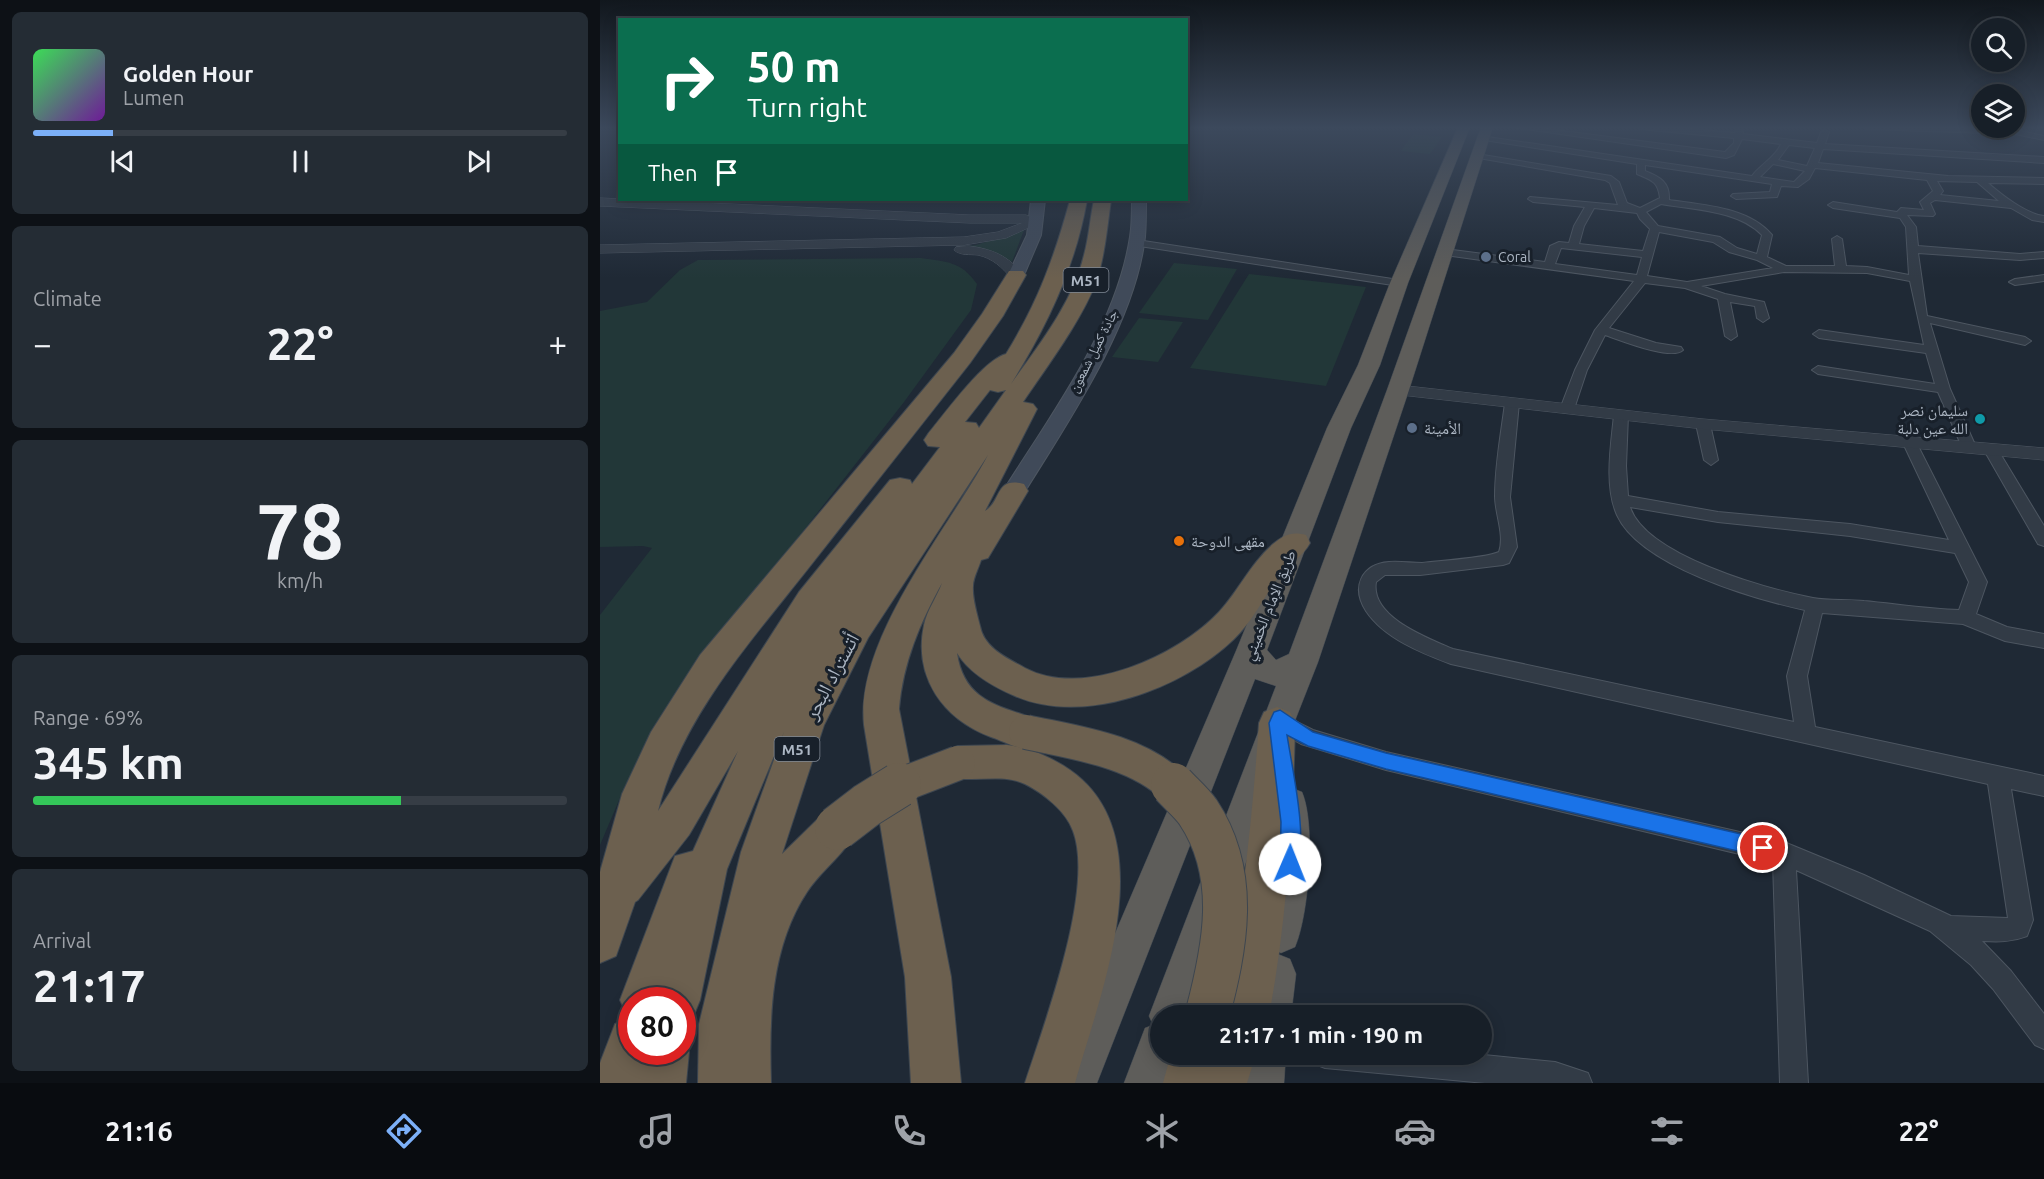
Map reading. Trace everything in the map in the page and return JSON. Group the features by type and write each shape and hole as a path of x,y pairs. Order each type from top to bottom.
{"highway":[{"name":"طريق الإمام الخميني","path":"1074,1083 1251,651 1339,428 1369,365 1399,283 1443,178"},
{"path":"1175,1005 1278,720 1302,662 1398,390 1468,178"},
{"name":"M51","path":"1033,351 1054,282 1067,249 1078,201"},
{"name":"M51","path":"1033,351 1085,284 1094,255 1102,201"},
{"path":"600,940 615,895 642,795 664,744 712,665 955,367 992,316 1016,275"},
{"path":"615,895 675,821 817,592 986,380 1033,351 1037,384 975,502 923,586 900,636 885,677 881,708 885,741 928,977 936,1083"},
{"name":"أتستراد البحر","path":"723,1083 723,1024 762,852 806,723 855,630 973,454 1033,351"},
{"name":"أتستراد البحر","path":"678,987 706,869 771,720 796,675 866,566 990,398 1033,351"},
{"path":"1014,491 959,579 967,640 985,663 1018,681 1049,692 1090,691 1113,687 1161,671 1196,650 1222,630 1273,561 1294,543"},
{"path":"975,502 980,510 979,516 959,579 941,620 938,642 948,689 963,705 991,722 1134,761 1161,775 1198,812 1214,838 1224,872 1227,923 1221,969 1210,1005"},
{"path":"1251,651 1260,667 1269,672 1291,671 1302,662"},
{"path":"648,987 694,861 771,720"},
{"path":"1247,1005 1267,889 1273,828 1278,720"},
{"path":"1271,1005 1290,864 1290,822 1278,720"},
{"path":"746,1083 745,1051 749,993 762,934 781,893 802,863 837,828 875,798 900,783 958,763 987,762 1022,765 1043,773 1068,790 1079,803 1095,835 1100,886 1089,943 1050,1083"},
{"path":"618,1083 624,1065"},
{"path":"661,1083 663,1065"},
{"path":"1147,1083 1153,1065"},
{"path":"1188,1083 1193,1065"},
{"path":"1222,1083 1228,1065"},
{"path":"1261,1083 1263,1065"}],"main road":[{"path":"1016,275 1034,235 1038,201"},
{"name":"جادة كميل شمعون","path":"1014,491 1079,382 1109,326 1128,279 1137,243 1139,201"}],"street":[{"path":"1605,178 1614,182 1622,202 1629,209"},
{"path":"1533,199 1641,212 1665,199 1663,185 1656,178"},
{"path":"1752,178 1777,183 1800,184 1806,178"},
{"path":"1931,178 1938,191 1925,202 1930,214 1901,211 1911,227 1915,279 1922,318 1943,389 1969,447"},
{"path":"1938,178 1981,181 1991,178 2044,181"},
{"path":"1981,181 1999,198 2017,206 2030,216 2044,219"},
{"path":"1736,196 1774,195 1777,183"},
{"path":"1933,197 2017,206"},
{"path":"600,202 980,220 1035,220"},
{"path":"1662,202 1731,213 1762,229 1767,235 1761,258"},
{"path":"1833,205 1903,216"},
{"path":"1573,246 1579,226 1591,206"},
{"path":"1641,212 1655,228 1716,239 1733,249 1761,258 1784,269"},
{"path":"600,249 964,242 1001,235 1035,220"},
{"path":"1567,409 1581,370 1601,330 1641,280 1655,228"},
{"path":"1837,239 1841,268"},
{"path":"1137,243 1399,283"},
{"path":"1549,266 1556,246 1648,255"},
{"path":"1913,249 2020,257 2044,255"},
{"path":"600,255 968,250 1001,258 1016,275"},
{"path":"1445,252 1686,285 1723,297 1760,304 1763,318"},
{"path":"1686,285 1784,269 1868,270 1915,279"},
{"path":"2015,282 2044,278"},
{"path":"1723,297 1731,336"},
{"path":"1922,318 2025,341"},
{"path":"1601,330 1653,347 1677,350"},
{"path":"1819,334 1932,350"},
{"path":"1818,370 1943,389"},
{"path":"1398,390 1703,424 2044,454"},
{"path":"1512,403 1503,512 1510,537 1508,553 1503,559 1419,569 1382,569 1369,576 1366,585 1367,595 1374,610 1395,628 1421,644 1451,656 2044,786"},
{"path":"1621,415 1618,457 1625,516 1638,531 1664,551 1694,569 1815,605 1863,607 1936,617 1965,616 2005,634 2044,641"},
{"path":"1703,424 1712,460"},
{"path":"1909,441 1978,582 1974,598 1965,616"},
{"path":"1991,450 2044,540"},
{"path":"1622,500 1718,517 1850,530 1960,548"},
{"path":"1806,735 1797,676 1815,605"},
{"path":"1278,720 1308,738 1386,761 1784,853 1940,922 1980,956 2002,980 2044,1036"},
{"path":"1946,928 2011,930 2018,927 2021,920 1998,776"},
{"path":"1784,853 1794,1083"},
{"path":"1440,1065 1555,1076 1578,1083"}],"green space":[{"path":"1024,230 1012,262 996,253 960,247 976,245"},
{"path":"921,258 953,264 971,276 977,284 971,310 904,402 714,641 645,746 600,845 600,615 652,548 643,546 600,547 600,311 647,302 680,270 698,260"},
{"path":"1174,263 1237,269 1208,320 1139,313"},
{"path":"1249,274 1366,287 1326,386 1190,368"},
{"path":"1139,318 1183,322 1158,362 1112,357"}],"place":[{"name":"Coral","path":"1486,257"},
{"name":"سليمان نصر الله عين دلبة","path":"1980,419"},
{"name":"الأمينة","path":"1412,428"},
{"name":"مقهى الدوحة","path":"1179,541"}],"route":[{"path":"1290,864 1290,822 1286,776 1277,723 1280,717 1290,728 1308,738 1386,761 1763,848"}]}
